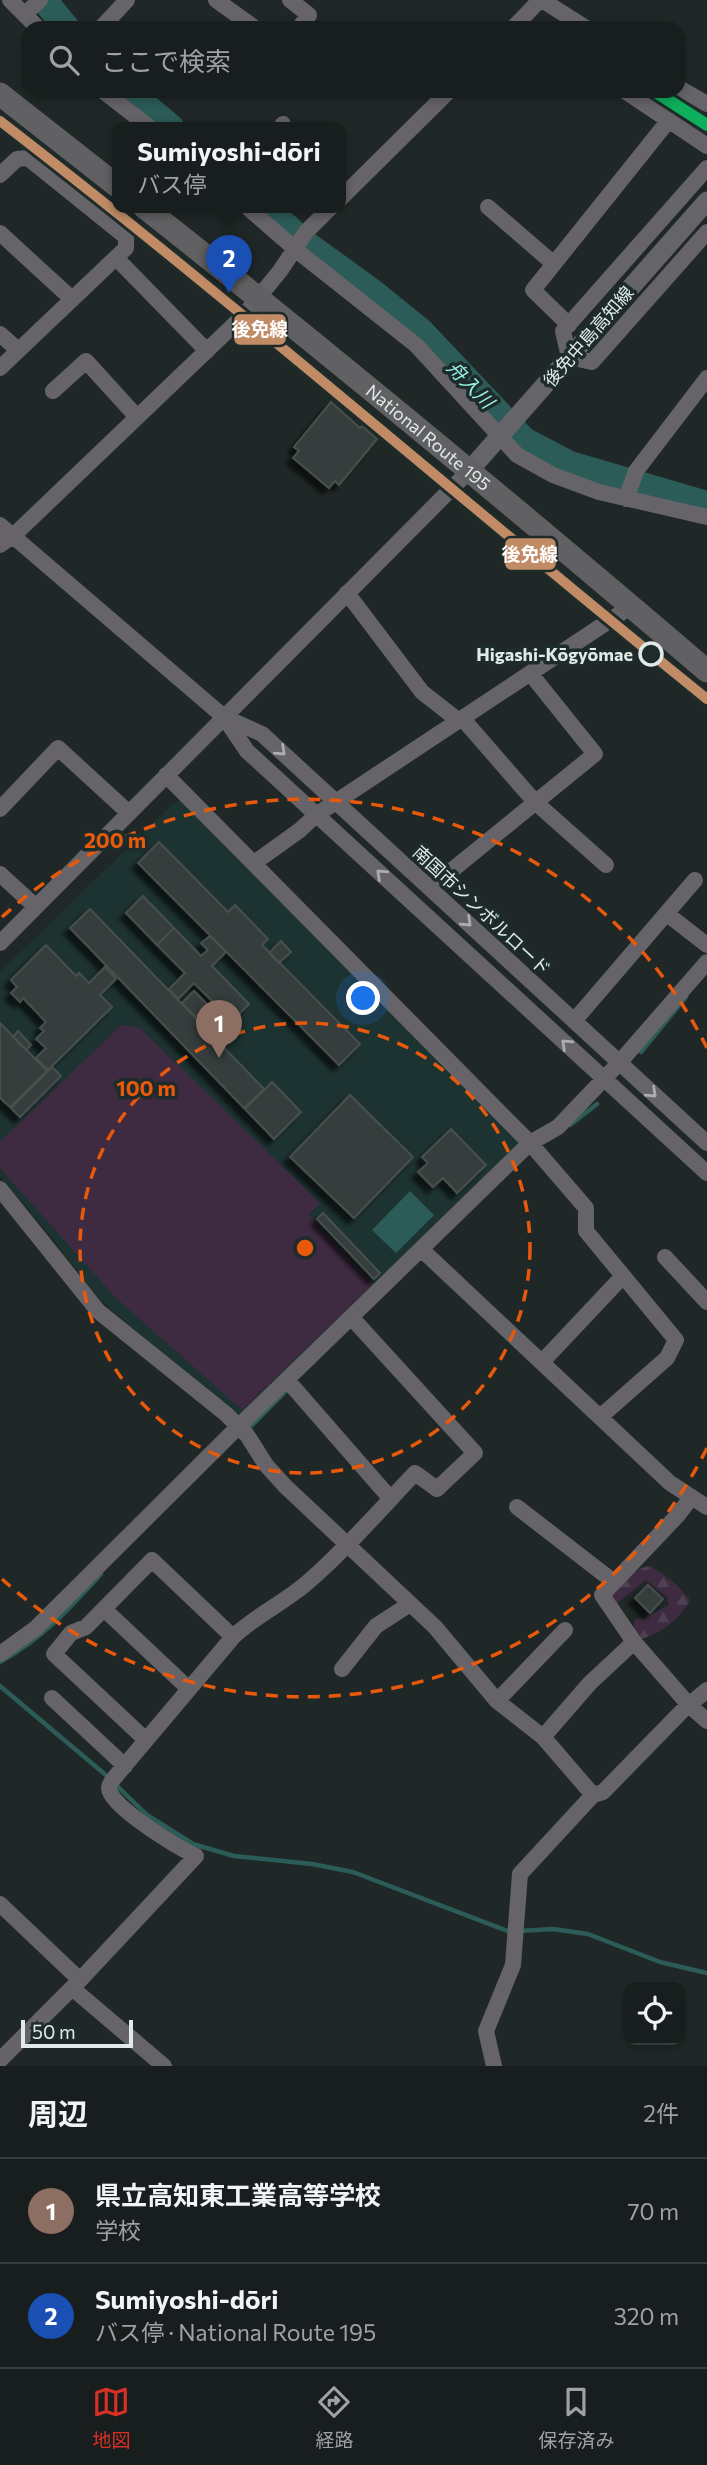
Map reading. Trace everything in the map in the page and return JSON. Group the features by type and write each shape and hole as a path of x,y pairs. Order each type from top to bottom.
{"highway":[{"path":"0,94 112,182"},
{"name":"National Route 195","path":"152,213 258,297 630,607 705,666"}],"main road":[{"name":"後免中島高知線","path":"469,471 707,201"}],"street":[{"path":"10,0 33,7"},
{"path":"108,21 127,0"},
{"path":"216,0 245,21"},
{"path":"290,0 309,15 304,21"},
{"path":"525,21 541,0 575,21"},
{"path":"686,92 707,104"},
{"path":"112,98 143,122"},
{"path":"346,193 442,98"},
{"path":"636,98 707,146"},
{"path":"569,325 534,290 669,120"},
{"path":"0,176 17,159 28,158 126,237 126,248 0,368"},
{"path":"707,168 563,331 569,357 592,362 707,232"},
{"path":"488,207 554,264"},
{"path":"256,213 299,242 416,345 506,430 517,455 553,475 598,492 707,517"},
{"path":"6,541 244,315 299,242 326,213"},
{"path":"0,233 72,299"},
{"path":"122,264 206,351"},
{"path":"0,334 18,351"},
{"path":"53,391 86,361 137,417"},
{"path":"626,499 636,471 707,378"},
{"path":"0,943 469,471"},
{"path":"0,525 6,541 223,717 247,751 707,1173"},
{"path":"347,593 422,692 460,720 535,802 606,865"},
{"path":"254,863 316,815 630,607"},
{"path":"430,888 595,754 530,673"},
{"name":"南国市シンボルロード","path":"223,717 262,734 707,1143"},
{"path":"0,808 58,748 129,813"},
{"path":"166,775 530,1143 586,1208 586,1231 676,1340 667,1358 600,1417"},
{"path":"0,874 36,907"},
{"path":"574,1021 695,880"},
{"path":"667,914 707,945"},
{"path":"0,1654 36,1628 530,1143 558,1128 707,962"},
{"path":"0,1189 99,1311 239,1426 266,1465 285,1486 435,1628 497,1701 543,1737 593,1795"},
{"path":"421,1248 670,1483 707,1507"},
{"path":"664,1257 707,1302"},
{"path":"542,1362 623,1276"},
{"path":"0,2060 76,1984 196,1856 130,1813 110,1792 109,1786 233,1637 249,1622 288,1599 346,1545 415,1473 437,1489 475,1453 351,1317"},
{"path":"287,1380 390,1498"},
{"path":"691,1498 602,1595 634,1642 689,1705 707,1721"},
{"path":"517,1507 614,1582"},
{"path":"146,1740 54,1654 71,1633 86,1627 152,1560 233,1637"},
{"path":"342,1669 376,1626 410,1604"},
{"path":"104,1609 189,1689"},
{"path":"497,1701 565,1630"},
{"path":"543,1737 590,1682 634,1642"},
{"path":"494,2066 486,2031 513,1965 520,1874 593,1795 603,1792 707,1690"},
{"path":"52,1698 125,1766"},
{"path":"0,1904 76,1984 164,2066"}],"shaded area":[{"path":"182,800 523,1144 242,1417 235,1414 108,1307 0,1176 0,972 173,804"}],"green space":[{"path":"121,1025 140,1028 320,1203 309,1214 373,1284 242,1410 115,1297 0,1168 0,1142"},
{"path":"651,1566 676,1584 690,1600 669,1624 655,1634 641,1639 633,1629 635,1619 643,1619 669,1605 667,1597 646,1580 615,1605 610,1596 623,1581"}],"water":[{"path":"410,1191 434,1215 396,1253 372,1230"}],"building":[{"path":"331,402 377,439 339,485 335,481 329,488 293,458 299,451 294,447"},
{"path":"159,842 228,912 235,905 268,939 262,945 360,1044 339,1065 138,863"},
{"path":"143,896 174,928 157,945 126,913"},
{"path":"90,909 264,1089 244,1108 70,928"},
{"path":"174,928 201,956 208,950 201,943 210,936 226,952 212,966 249,1004 232,1021 194,983 178,999 169,989 185,973 157,945"},
{"path":"281,941 291,952 279,963 269,953"},
{"path":"46,945 76,976 79,973 89,983 105,967 116,979 100,995 112,1007 48,1070 36,1058 46,1048 36,1039 44,1031 40,1028 46,1022 23,998 20,1002 11,993 17,987 11,980"},
{"path":"194,991 208,1005 196,1017 182,1003"},
{"path":"0,1023 47,1071 10,1107 0,1098"},
{"path":"18,1031 31,1045 26,1050 13,1037"},
{"path":"52,1067 61,1076 20,1117 11,1108"},
{"path":"272,1082 301,1112 274,1139 245,1109"},
{"path":"350,1095 413,1157 354,1218 290,1157"},
{"path":"451,1129 486,1165 457,1193 443,1178 433,1187 418,1172 428,1163 422,1157"},
{"path":"323,1213 380,1273 374,1279 317,1219"},
{"path":"648,1585 663,1599 650,1613 635,1598"}],"waterway":[{"name":"舟入川","path":"44,0 61,21"},
{"name":"舟入川","path":"136,98 165,122"},
{"name":"舟入川","path":"272,213 308,245 420,330 524,440 570,464 707,504"},
{"path":"641,1052 686,997"},
{"path":"570,1125 597,1104"},
{"path":"248,1429 288,1389"},
{"path":"0,1662 42,1633 101,1574"},
{"path":"0,1686 107,1776"},
{"path":"117,1786 147,1815 193,1844 234,1856 312,1864 353,1872 510,1932"},
{"path":"519,1931 553,1929 588,1934 660,1962 707,1973"}],"transit line":[{"path":"665,98 707,125"},
{"name":"後免線","path":"0,121 112,209"},
{"name":"後免線","path":"117,213 707,699"}],"place":[{"name":"Sumiyoshi-dōri","path":"229,293"},
{"name":"Higashi-Kōgyōmae","path":"651,654"},
{"name":"県立高知東工業高等学校","path":"219,1058"}]}
